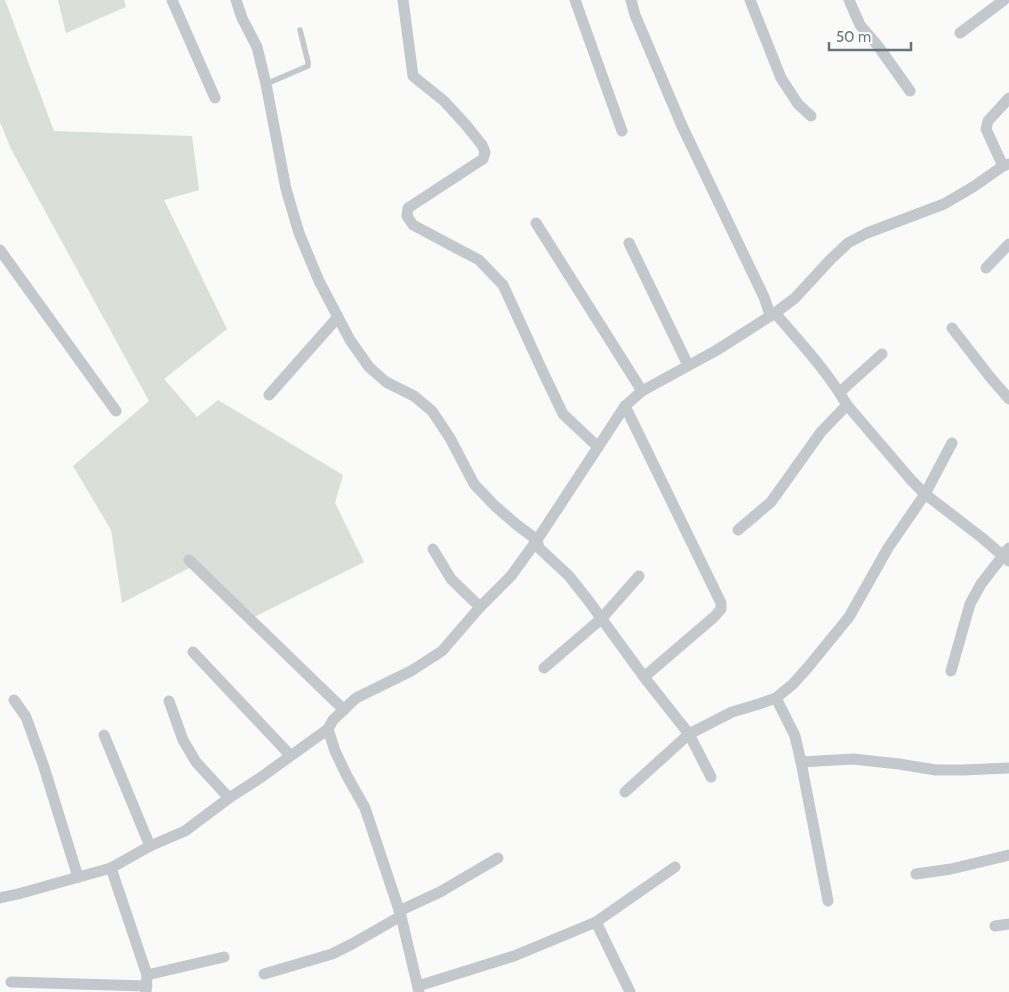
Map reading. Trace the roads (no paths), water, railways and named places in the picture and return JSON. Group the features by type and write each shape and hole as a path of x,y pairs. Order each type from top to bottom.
{"street":[{"path":"172,0 215,98"},
{"path":"236,0 242,18 257,47 286,189 299,233 319,281 350,340 369,367 386,382 414,396 432,412 450,438 474,484 495,506 537,540 539,548 569,576 689,734 711,777"},
{"path":"403,0 413,76 444,101 466,125 482,145 485,152 483,159 408,208 407,216 413,225 479,260 503,284 563,414 598,447"},
{"path":"575,0 622,131"},
{"path":"631,0 635,15 682,126 772,314 817,361 840,392 847,405 912,481 925,494 980,537 1007,555 981,584 970,604 951,671"},
{"path":"750,0 782,78 798,104 811,116"},
{"path":"849,0 860,25 878,46 910,91"},
{"path":"960,33 1004,0"},
{"path":"0,898 111,868 150,846 185,831 328,729 333,720 356,698 411,671 442,651 480,607 511,576 537,540 625,406 642,390 717,350 795,298 848,243 867,233 944,204 1006,165 986,129 988,121 1009,98"},
{"path":"536,223 642,390"},
{"path":"629,243 688,366"},
{"path":"986,268 1009,244"},
{"path":"0,250 116,411"},
{"path":"269,396 338,317"},
{"path":"952,328 1009,399"},
{"path":"840,392 882,354"},
{"path":"738,530 770,502 821,432 847,405"},
{"path":"625,406 721,603 721,609 714,617 644,677"},
{"path":"625,792 689,734 732,712 776,698 798,678 849,617 888,548 925,494 952,443"},
{"path":"433,550 451,579 480,607"},
{"path":"189,560 344,710"},
{"path":"544,668 601,619 639,576"},
{"path":"192,652 290,755"},
{"path":"776,698 794,736 801,762 828,902"},
{"path":"14,700 26,717 32,733 78,877"},
{"path":"169,701 183,740 196,762 229,798"},
{"path":"328,729 335,751 365,808 400,914 418,989 514,956 596,922 675,867"},
{"path":"104,735 150,846"},
{"path":"801,762 853,759 936,770 1009,768"},
{"path":"916,874 971,865 1009,855"},
{"path":"264,974 332,954 498,858"},
{"path":"111,868 147,984"},
{"path":"596,922 630,992"},
{"path":"996,926 1009,924"},
{"path":"11,982 147,984 224,957"}],"lane":[{"path":"266,84 308,66 300,30"}]}
